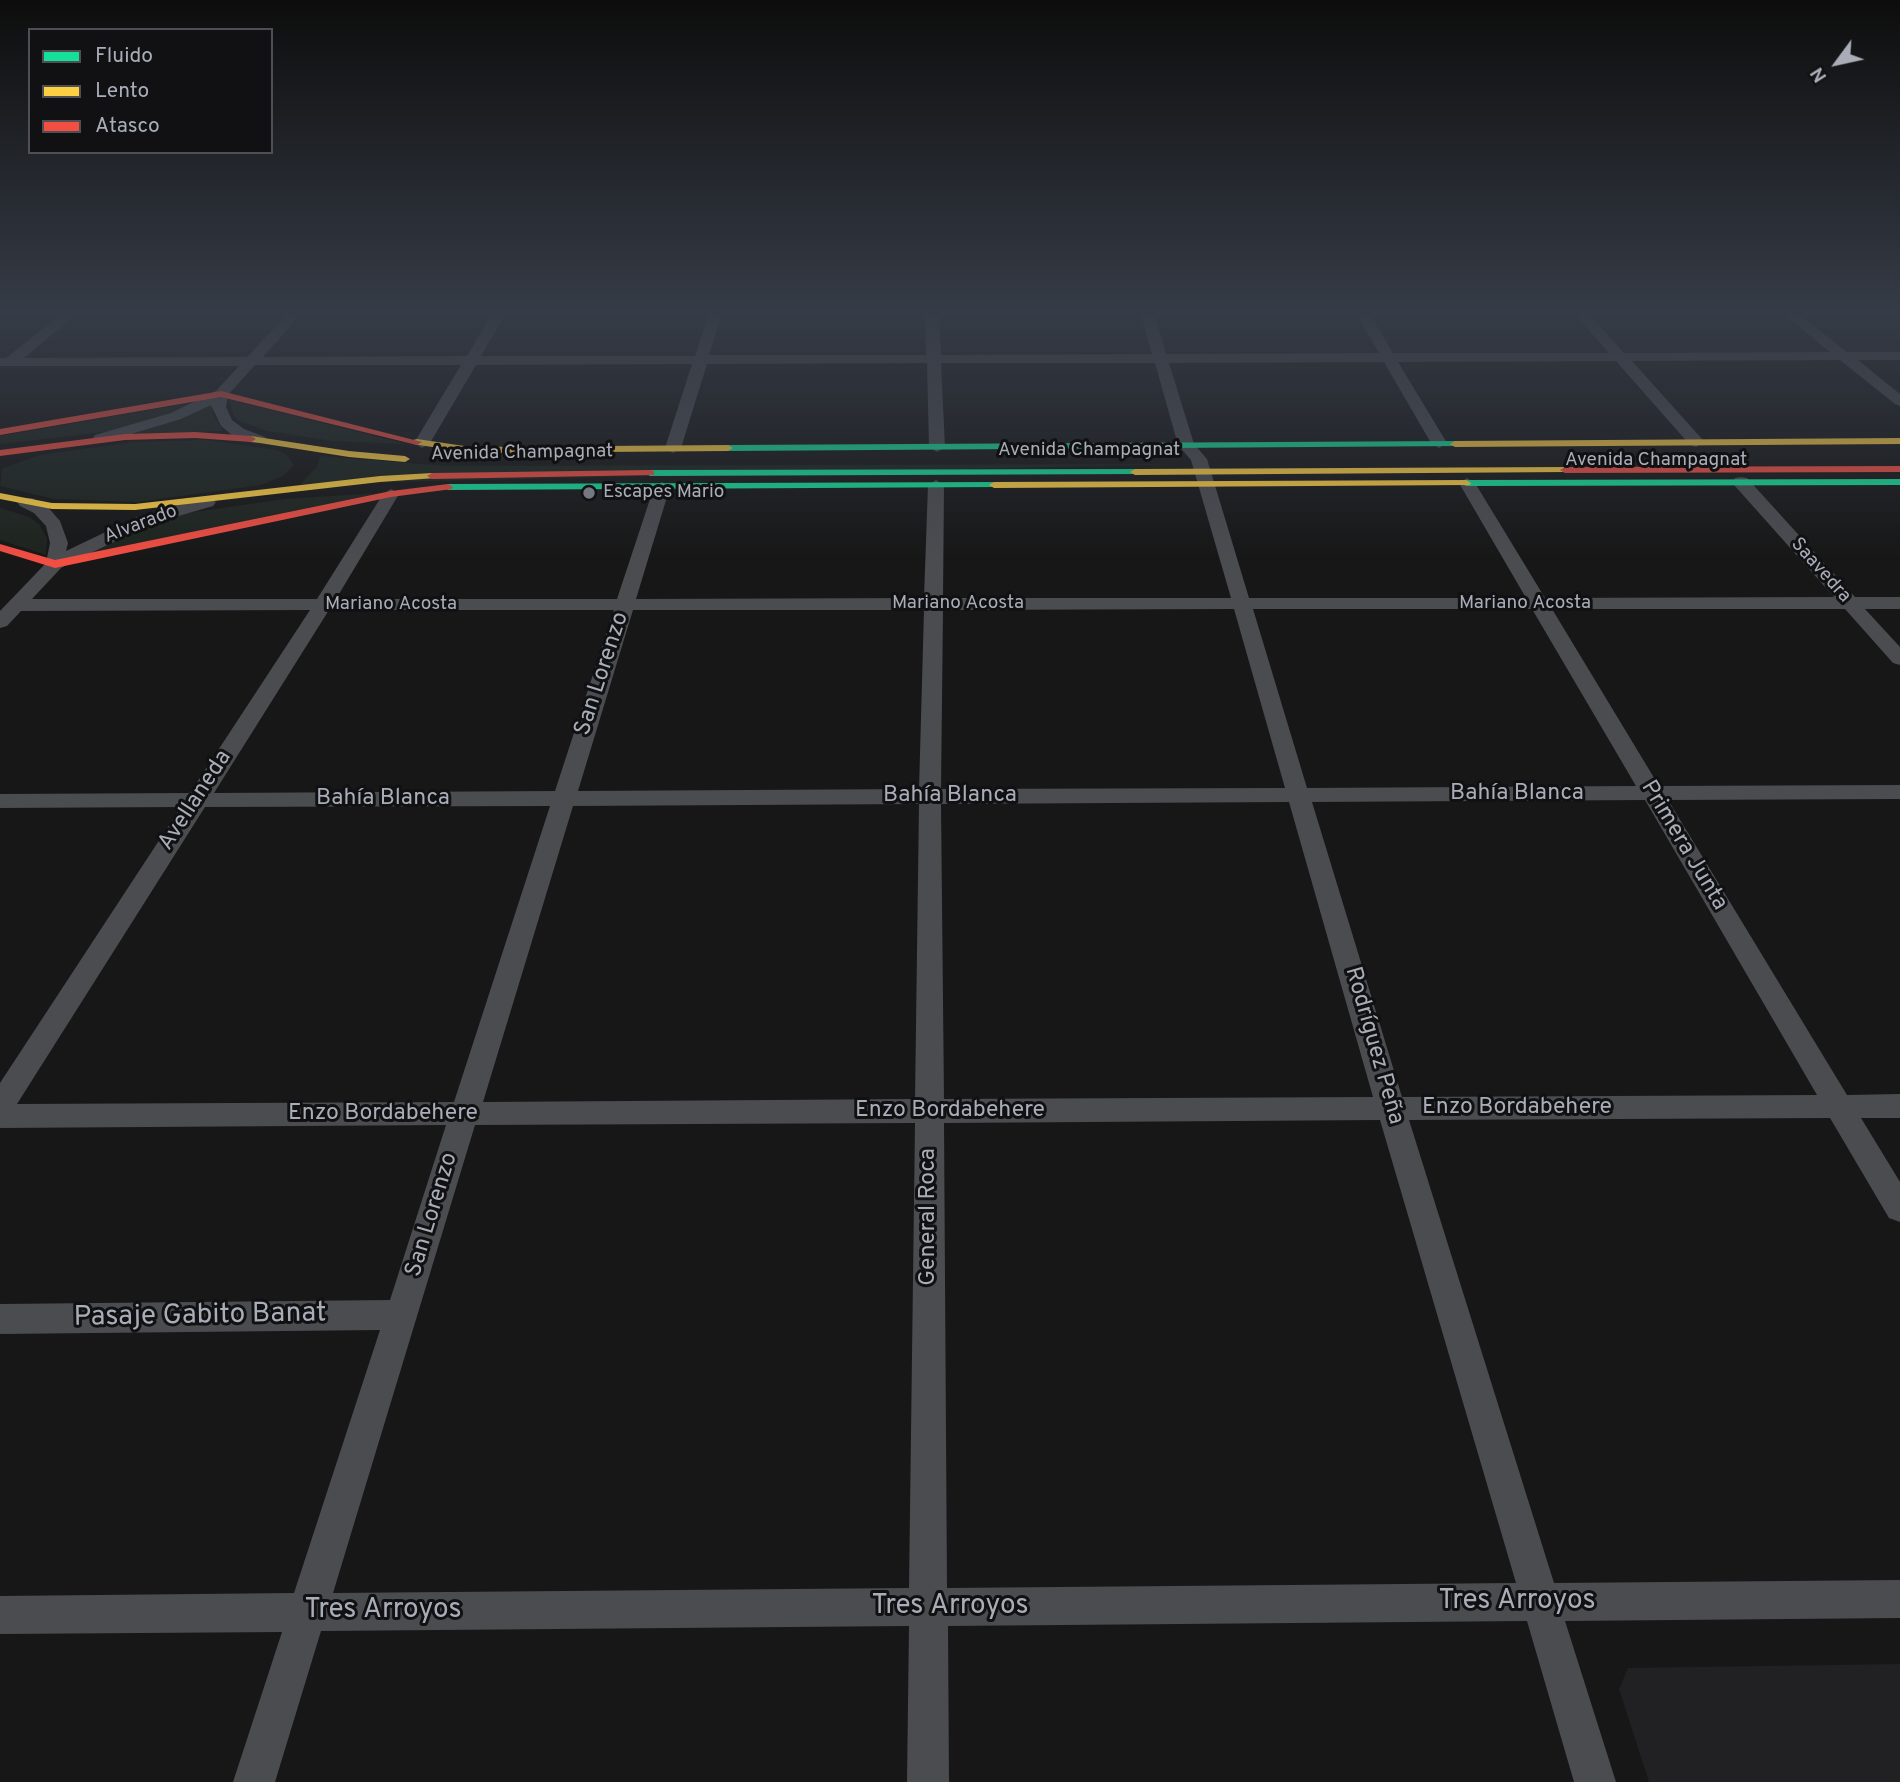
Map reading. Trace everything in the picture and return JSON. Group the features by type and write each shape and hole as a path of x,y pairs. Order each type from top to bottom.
{"main road":[{"name":"Avenida Champagnat","path":"0,432 214,395"},
{"name":"Avenida Champagnat","path":"226,395 422,443 471,450"},
{"name":"Avenida Champagnat","path":"0,452 174,435 267,441 306,461 375,457 461,462 1019,466 1129,465 1186,445 1267,464 1397,484 1900,482"},
{"name":"Avenida Champagnat","path":"1371,458 1439,443 1900,441"},
{"path":"0,463 75,444"},
{"name":"Avenida Champagnat","path":"306,461 471,450 937,447 1019,466"},
{"path":"1267,464 1310,450 1371,458"},
{"path":"1019,466 1073,453 1129,465"},
{"name":"Avenida Champagnat","path":"2,496 26,502 107,508 166,505 280,490 455,474 1129,465 1202,472 1267,464 1371,458 1900,456"},
{"name":"Avenida Champagnat","path":"1267,464 1371,458 1900,469"},
{"path":"1330,476 1371,458"},
{"path":"239,495 279,486 306,461"},
{"path":"1267,464 1330,476 1397,484"},
{"path":"1019,466 1074,478 1129,465"},
{"name":"Avenida Champagnat","path":"280,490 936,485 1019,466"},
{"name":"Avenida Champagnat","path":"0,547 55,564 391,494 446,488"}],"street":[{"path":"75,444 163,420 218,395"},
{"path":"221,395 218,407 226,423 238,432 267,441"},
{"path":"422,443 450,395"},
{"path":"673,449 690,395"},
{"path":"934,395 937,447"},
{"name":"Rodríguez Peña","path":"1172,395 1186,445 1202,472 1595,1782"},
{"path":"1411,395 1439,443"},
{"path":"1656,395 1696,442"},
{"name":"Saavedra","path":"1741,482 1900,659"},
{"name":"Primera Junta","path":"1467,483 1900,1209"},
{"name":"General Roca","path":"928,1782 930,796 936,485"},
{"name":"San Lorenzo","path":"254,1782 662,487"},
{"name":"Avellaneda","path":"0,1107 195,800 323,606 391,494"},
{"name":"Alvarado","path":"0,622 55,564 145,520 239,495"},
{"path":"26,502 48,516 58,533 55,564"},
{"name":"Mariano Acosta","path":"16,605 1900,603"},
{"name":"Bahía Blanca","path":"0,801 1900,792"},
{"name":"Enzo Bordabehere","path":"0,1116 1900,1106"},
{"name":"Pasaje Gabito Banat","path":"0,1319 401,1315"},
{"name":"Tres Arroyos","path":"0,1615 1900,1599"}],"shaded area":[{"path":"215,400 212,408 214,416 223,431 128,434"},
{"path":"230,400 406,444 332,441 267,431 239,421 233,415"},
{"path":"197,402 175,413 113,431 0,444 0,436"},
{"path":"207,440 276,450 286,454 294,465 283,476 261,485 137,502 54,499 0,486 2,469 39,455 134,442"},
{"path":"320,456 447,466 1183,464 300,484 317,467"},
{"path":"380,493 90,553 141,527 188,513 284,499"},
{"path":"0,508 29,517 39,524 47,539 46,555 0,540"},
{"path":"1900,1664 1900,1782 1649,1782 1619,1689 1628,1668"}],"traffic: fast":[{"path":"728,448 1455,444"},
{"path":"650,473 1135,472"},
{"path":"1466,483 1900,482"},
{"path":"448,487 994,485"}],"traffic: slow":[{"path":"251,439 349,454 405,459"},
{"path":"1455,444 1900,441"},
{"path":"417,442 471,450 728,448"},
{"path":"1135,472 1565,470"},
{"path":"0,496 52,506 135,507 380,479 432,476"},
{"path":"994,485 1466,483"}],"traffic: jam":[{"path":"0,432 214,395"},
{"path":"226,395 417,442"},
{"path":"0,453 125,437 195,435 251,439"},
{"path":"1565,470 1900,469"},
{"path":"432,476 650,473"},
{"path":"0,547 55,564 391,494 448,487"}],"place":[{"name":"Escapes Mario","path":"589,493"}]}
